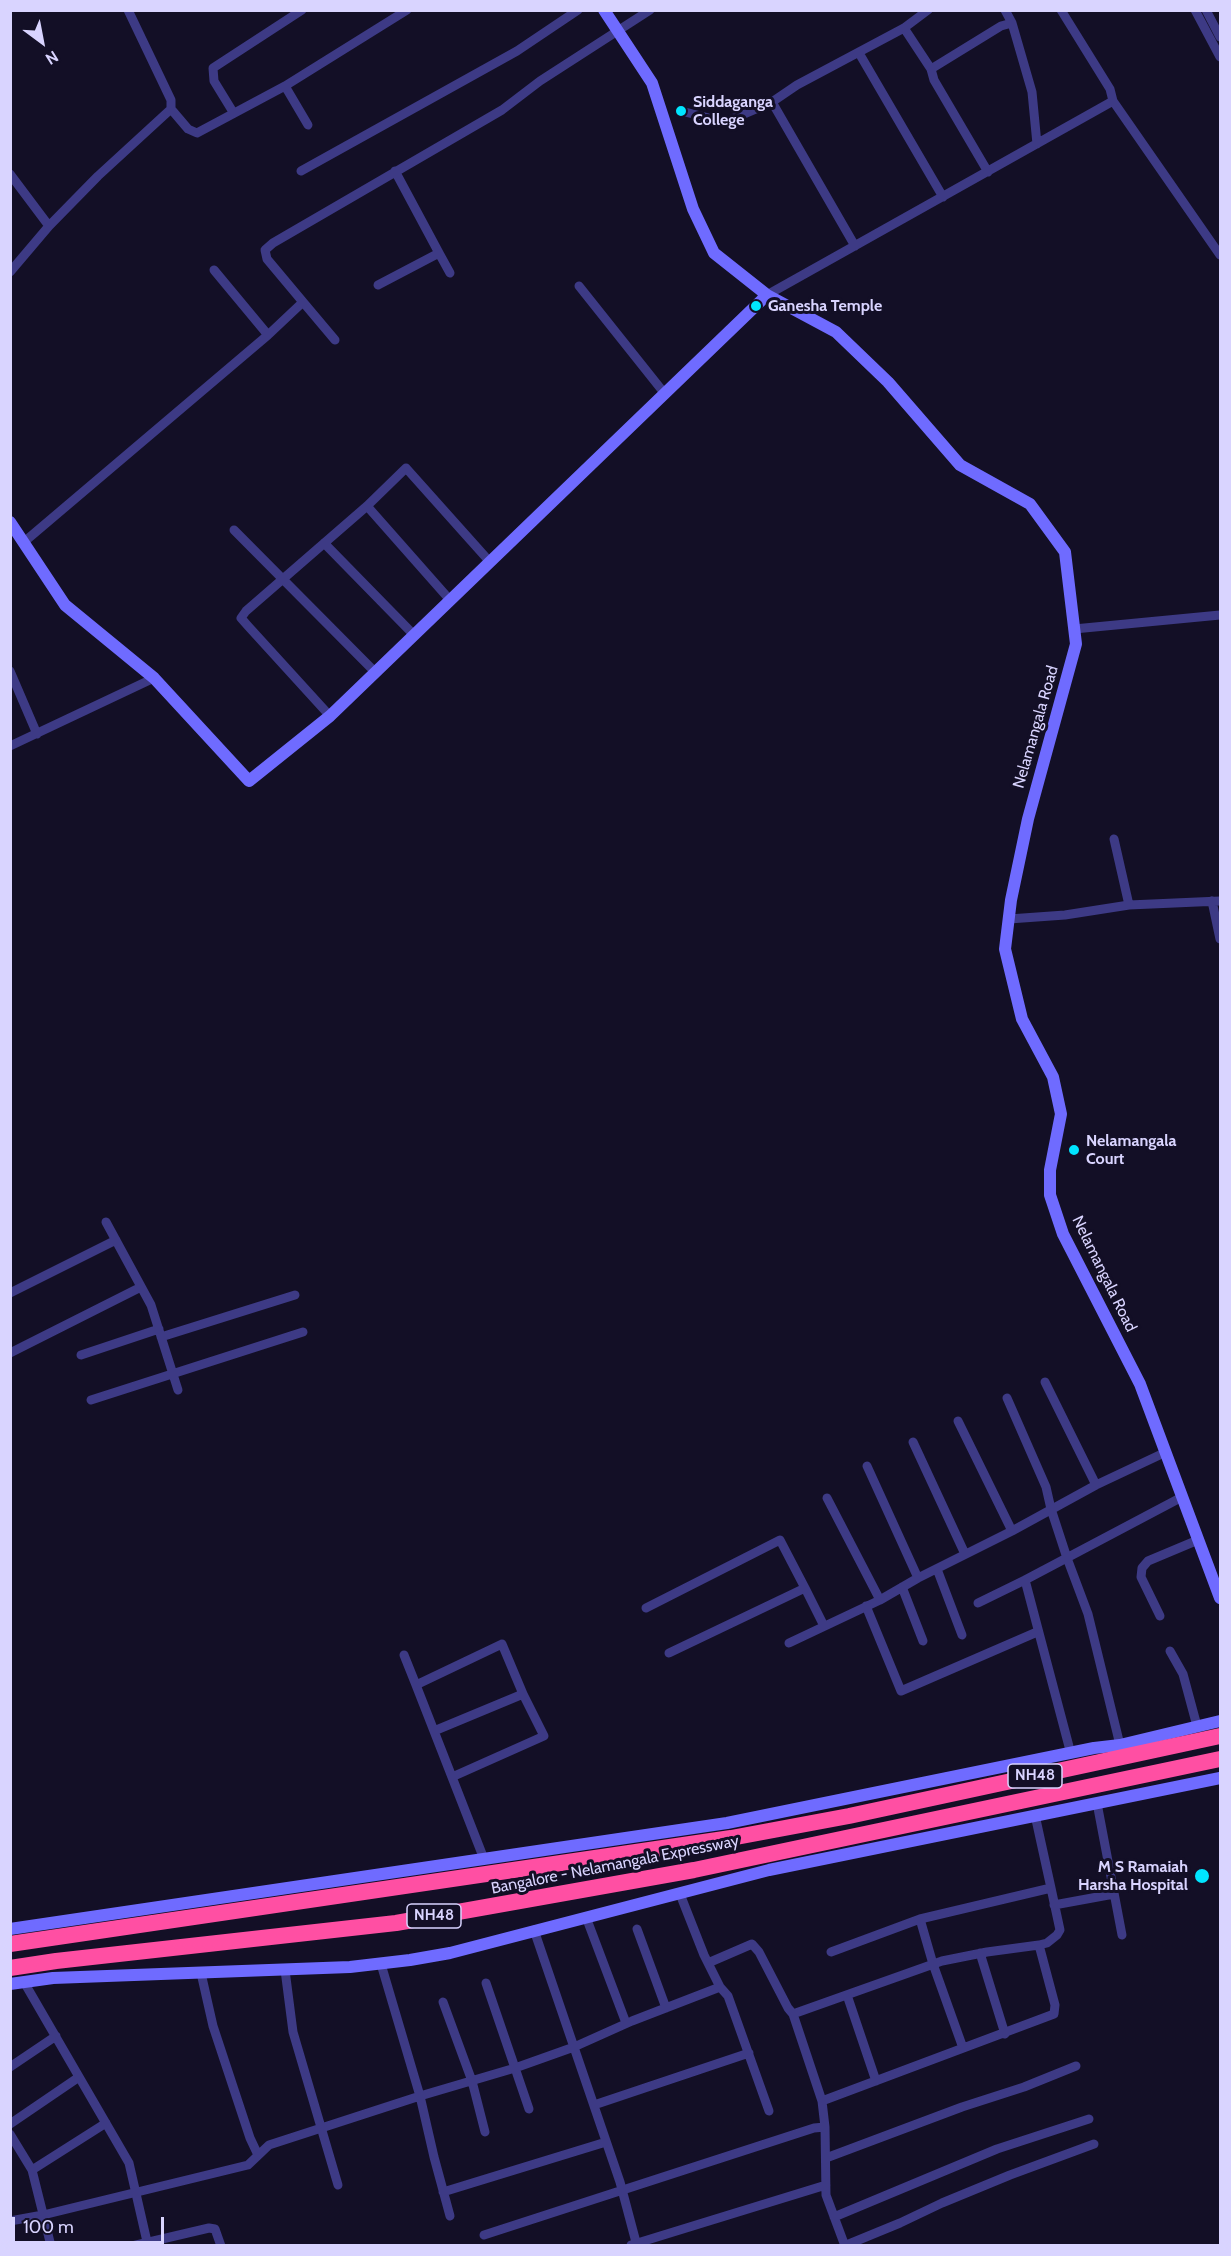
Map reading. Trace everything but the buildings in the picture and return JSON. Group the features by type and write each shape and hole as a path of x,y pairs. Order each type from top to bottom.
{"highway":[{"name":"Bangalore - Nelamangala Expressway","path":"10,1944 731,1838 849,1816 1221,1736"},
{"name":"Bangalore - Nelamangala Expressway","path":"10,1968 396,1923 694,1870 1221,1759"}],"street":[{"path":"128,10 171,100 171,109 188,129 197,133 285,86 407,10"},
{"path":"233,112 214,81 213,68 302,10"},
{"path":"301,171 517,51 578,10"},
{"name":"Nelamangala Road","path":"604,10 651,83 693,209 714,253 767,296 836,332 888,382 960,465 1030,504 1065,552 1076,644 1028,819 1008,919 1005,949 1022,1019 1053,1077 1062,1114 1050,1170 1050,1195 1063,1234 1140,1384 1221,1598"},
{"path":"335,340 267,259 265,250 273,243 502,110 540,81 650,10"},
{"path":"681,111 725,122 771,102 797,85 860,53 904,28 928,10"},
{"path":"1005,10 1012,23 1032,92 1037,144"},
{"path":"1061,10 1110,89 1113,101 1221,255"},
{"path":"1195,10 1221,57"},
{"path":"1206,10 1221,37"},
{"path":"931,69 1002,26 1012,23"},
{"path":"904,28 931,69 934,80 988,172"},
{"path":"860,53 943,197"},
{"path":"285,86 308,125"},
{"path":"10,522 65,605 154,678 249,781 330,716 767,296 1113,101"},
{"path":"771,102 855,246"},
{"path":"12,265 98,176 171,109"},
{"path":"395,171 450,273"},
{"path":"10,174 49,226"},
{"path":"378,285 439,253"},
{"path":"214,270 268,335"},
{"path":"579,286 665,393"},
{"path":"24,542 268,335 303,302"},
{"path":"330,716 242,618 246,611 366,506 405,468 490,562"},
{"path":"366,506 450,600"},
{"path":"234,530 375,672"},
{"path":"324,543 414,635"},
{"path":"1074,629 1221,615"},
{"path":"10,671 37,734"},
{"path":"10,746 154,678"},
{"path":"1114,839 1129,905"},
{"path":"1008,919 1065,915 1129,905 1216,901 1221,939"},
{"path":"106,1222 151,1305 178,1390"},
{"path":"10,1293 116,1240"},
{"path":"10,1353 141,1287"},
{"path":"81,1355 295,1295"},
{"path":"91,1400 303,1332"},
{"path":"1046,1382 1096,1485"},
{"path":"1007,1398 1046,1487 1066,1558 1088,1614 1120,1745"},
{"path":"958,1421 1012,1531"},
{"path":"913,1442 965,1554"},
{"path":"789,1643 879,1600 1096,1485 1166,1452"},
{"path":"867,1466 918,1578"},
{"path":"978,1603 1182,1497"},
{"path":"827,1498 879,1600"},
{"path":"646,1608 780,1540 824,1626"},
{"path":"1160,1617 1141,1577 1142,1568 1148,1561 1198,1540"},
{"path":"937,1569 962,1635"},
{"path":"1025,1580 1071,1754"},
{"path":"902,1587 923,1641"},
{"path":"669,1653 805,1588"},
{"path":"866,1606 901,1691 1037,1632"},
{"path":"416,1685 502,1644 544,1736 452,1777"},
{"path":"1170,1651 1182,1674 1197,1726"},
{"path":"404,1655 484,1859"},
{"path":"434,1731 523,1694"},
{"path":"10,1929 726,1823 1094,1748 1120,1745 1221,1721"},
{"path":"10,1984 53,1978 285,1970 381,1964 450,1953 769,1870 1221,1778"},
{"path":"1097,1803 1122,1935"},
{"path":"793,2014 933,1964 980,1953 1039,1945 1047,1943 1057,1935 1060,1930 1035,1815"},
{"path":"831,1952 920,1919 1051,1888"},
{"path":"680,1894 708,1963 720,1987 728,1996 769,2111"},
{"path":"1054,1905 1114,1894"},
{"path":"586,1917 626,2023"},
{"path":"920,1919 933,1964 963,2048"},
{"path":"637,1929 666,2008"},
{"path":"534,1930 622,2191 635,2245 826,2185"},
{"path":"708,1963 752,1944 759,1952 793,2014 822,2101 825,2127 826,2195 844,2245 1010,2175 1094,2144"},
{"path":"822,2101 1054,2014 1055,2005 1039,1945"},
{"path":"980,1953 1005,2034"},
{"path":"381,1964 420,2096 450,2216"},
{"path":"285,1970 293,2032 338,2185"},
{"path":"201,1973 213,2026 250,2138 258,2155"},
{"path":"24,1982 129,2163 148,2244"},
{"path":"486,1983 529,2109"},
{"path":"10,2221 248,2165 270,2145 515,2068 574,2047 626,2023 720,1987"},
{"path":"847,1995 876,2081"},
{"path":"443,2001 472,2081 485,2132"},
{"path":"10,2067 56,2037"},
{"path":"594,2105 749,2052"},
{"path":"826,2158 1076,2066"},
{"path":"10,2124 79,2077"},
{"path":"834,2217 997,2150 1089,2119"},
{"path":"32,2170 106,2123"},
{"path":"484,2235 814,2128 825,2127"},
{"path":"10,2134 32,2170 51,2246"},
{"path":"443,2192 606,2142"},
{"path":"132,2246 209,2228 215,2229 221,2246"}],"place":[{"name":"Siddaganga College","path":"681,111"},
{"name":"Ganesha Temple","path":"756,306"},
{"name":"Nelamangala Court","path":"1074,1150"},
{"name":"M S Ramaiah Harsha Hospital","path":"1202,1876"}]}
